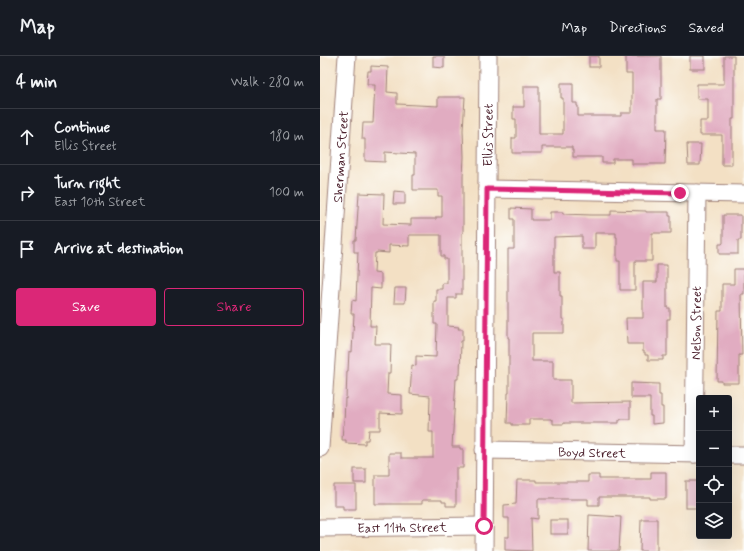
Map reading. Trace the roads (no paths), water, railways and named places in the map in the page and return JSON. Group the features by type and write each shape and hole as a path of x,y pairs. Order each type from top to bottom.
{"street":[{"name":"Sherman Street","path":"320,448 347,56"},
{"name":"Ellis Street","path":"484,551 488,56"},
{"path":"487,189 744,194"},
{"name":"Nelson Street","path":"697,193 697,431"},
{"name":"Boyd Street","path":"484,450 696,454"},
{"path":"732,454 744,455"},
{"name":"East 11th Street","path":"320,528 484,526"}]}
